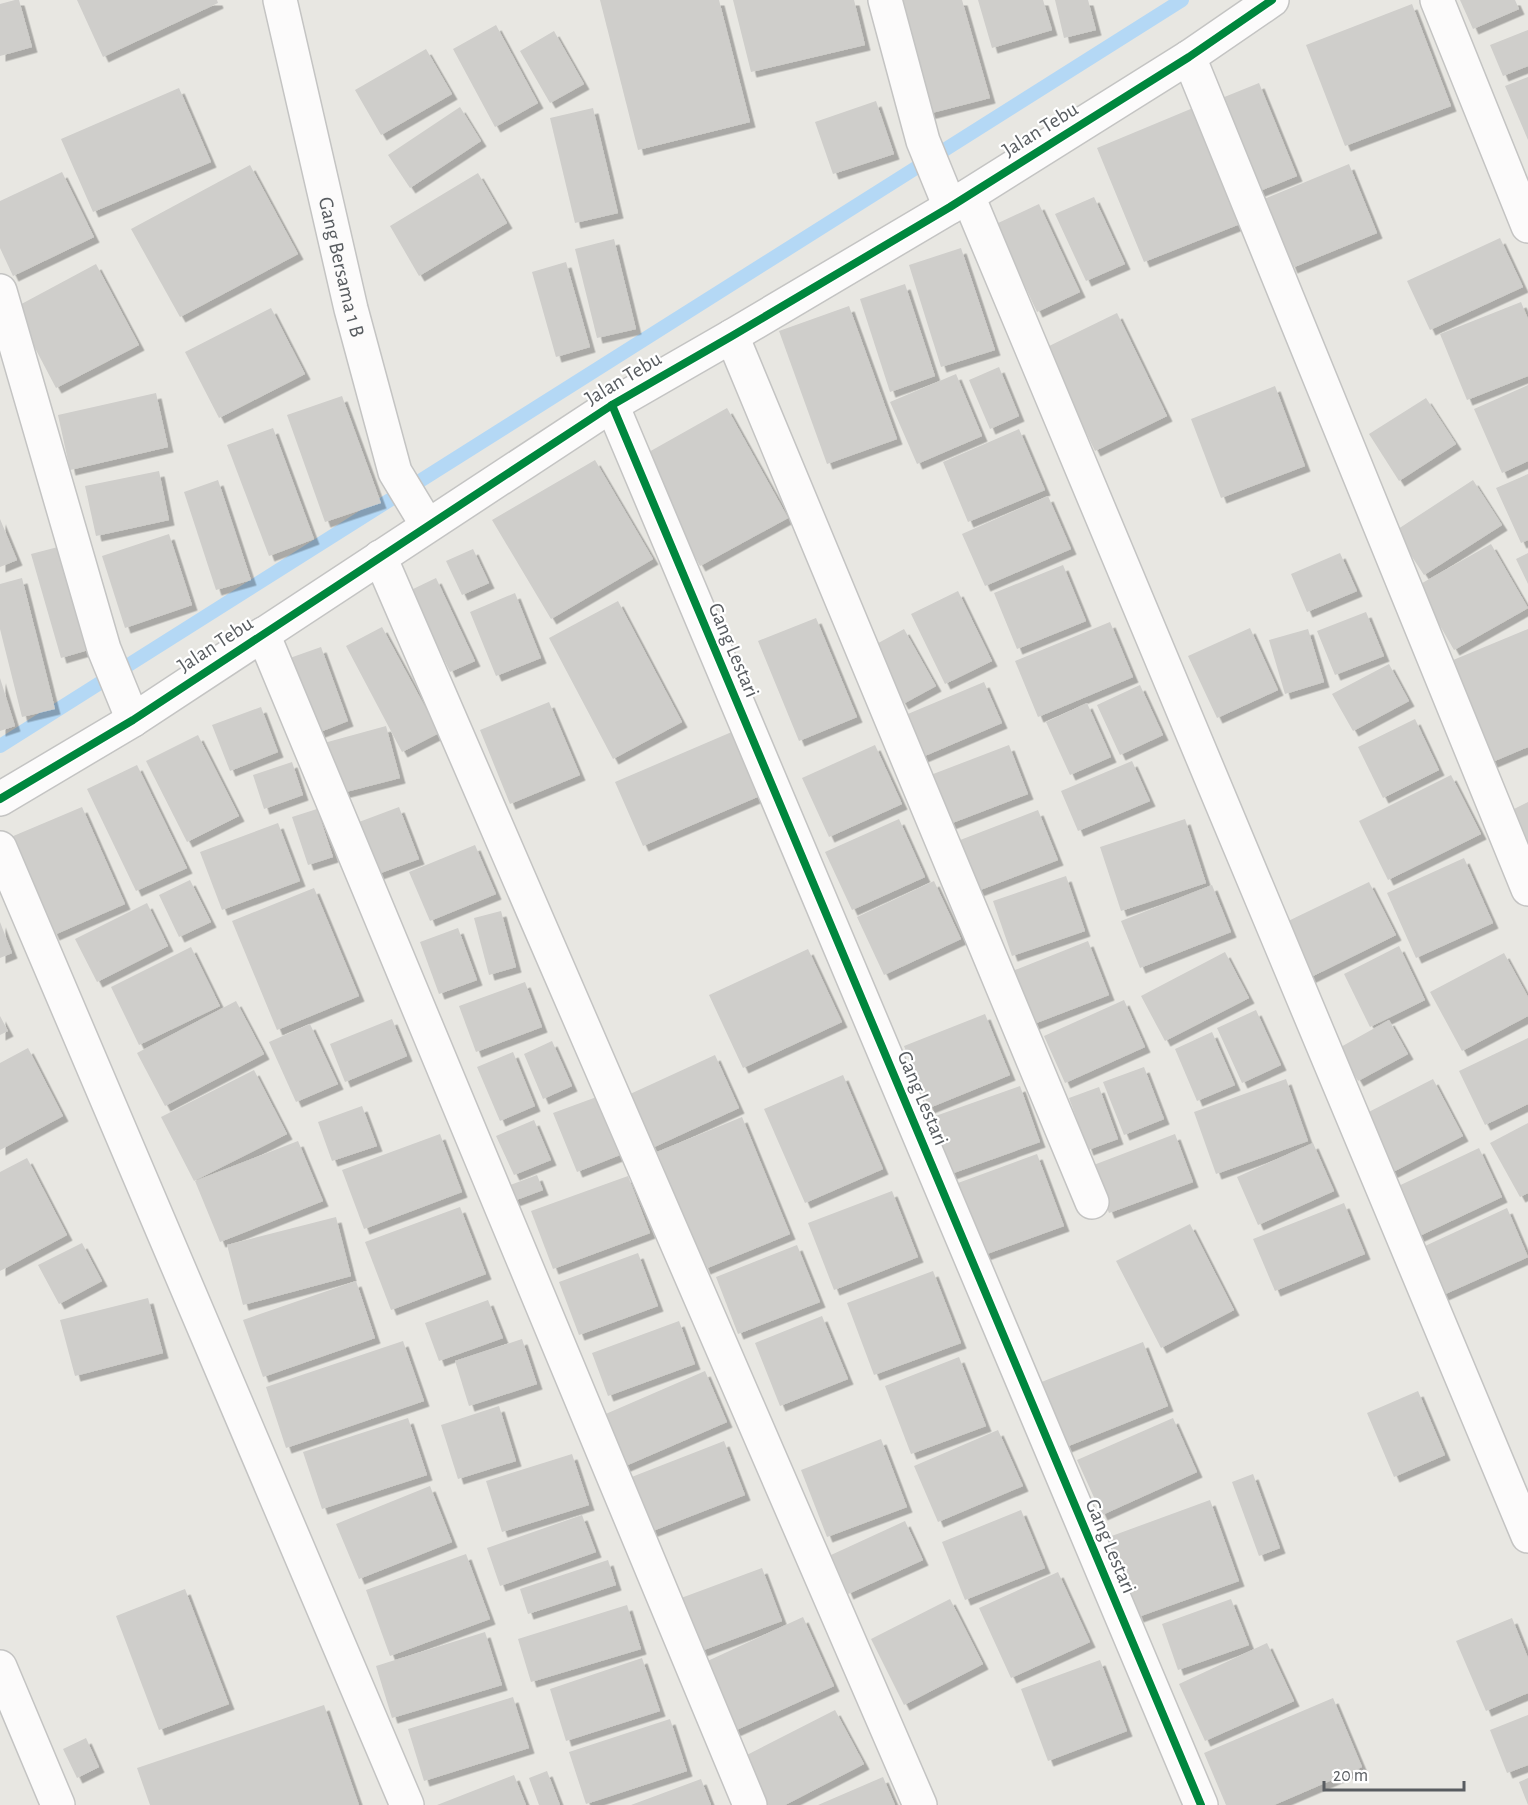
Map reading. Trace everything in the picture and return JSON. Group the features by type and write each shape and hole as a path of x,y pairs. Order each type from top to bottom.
{"street":[{"name":"Gang Bersama 1 B","path":"280,0 351,309 395,472 421,515"},
{"path":"885,0 923,141 954,199 1528,1536"},
{"name":"Jalan Tebu","path":"0,800 128,710 263,634 380,557 421,515 732,336 1189,57 1272,0"},
{"path":"1437,0 1528,226"},
{"path":"1189,57 1528,889"},
{"path":"0,291 104,649 128,710"},
{"path":"732,336 1092,1202"},
{"name":"Gang Lestari","path":"612,405 1201,1805"},
{"path":"380,557 920,1805"},
{"path":"263,634 750,1805"},
{"path":"0,848 406,1805"},
{"path":"0,1667 58,1805"}],"building":[{"path":"19,0 32,47 0,56 0,4"},
{"path":"77,0 217,0 218,3 103,57"},
{"path":"600,0 719,0 750,122 638,150"},
{"path":"733,0 854,0 865,45 751,72"},
{"path":"889,0 962,0 990,98 920,116"},
{"path":"978,0 1043,0 1052,30 992,48"},
{"path":"1055,0 1088,0 1096,30 1064,38"},
{"path":"1460,0 1515,0 1519,9 1473,29"},
{"path":"1412,4 1451,106 1345,146 1306,45"},
{"path":"496,25 538,103 495,127 453,49"},
{"path":"1528,30 1528,66 1503,76 1490,45"},
{"path":"554,31 584,84 550,103 520,51"},
{"path":"426,49 452,94 381,135 355,90"},
{"path":"1528,77 1528,140 1505,86"},
{"path":"1259,83 1297,176 1255,193 1217,100"},
{"path":"179,88 211,162 93,212 61,139"},
{"path":"876,101 894,154 833,174 815,122"},
{"path":"460,107 481,141 410,188 388,155"},
{"path":"593,108 618,213 575,223 550,118"},
{"path":"1193,108 1240,224 1144,262 1097,148"},
{"path":"1349,164 1377,233 1292,268 1264,199"},
{"path":"250,165 298,254 180,317 131,229"},
{"path":"62,172 94,237 13,276 0,248 0,201"},
{"path":"478,173 507,223 419,276 390,226"},
{"path":"1094,197 1125,264 1086,281 1055,214"},
{"path":"1039,204 1080,292 1037,312 996,224"},
{"path":"1500,238 1523,287 1430,330 1407,281"},
{"path":"614,239 636,329 597,338 575,249"},
{"path":"961,248 995,350 941,367 909,265"},
{"path":"566,262 590,347 556,357 532,272"},
{"path":"96,264 139,345 56,388 14,308"},
{"path":"905,284 935,376 890,392 860,299"},
{"path":"1521,302 1528,319 1528,376 1467,400 1440,334"},
{"path":"849,306 897,439 827,464 779,331"},
{"path":"271,308 305,374 219,418 185,352"},
{"path":"1117,313 1167,416 1095,451 1045,348"},
{"path":"999,367 1019,416 990,429 969,380"},
{"path":"956,374 982,436 917,464 890,402"},
{"path":"1528,385 1528,461 1502,473 1474,409"},
{"path":"1275,386 1305,466 1221,498 1191,419"},
{"path":"156,393 168,447 70,470 58,415"},
{"path":"342,396 381,503 325,522 287,415"},
{"path":"1426,398 1456,444 1399,481 1369,434"},
{"path":"727,408 788,518 700,566 640,457"},
{"path":"273,428 314,539 269,556 227,445"},
{"path":"1019,429 1045,490 968,522 943,462"},
{"path":"595,460 653,559 551,619 492,520"},
{"path":"159,471 169,520 96,536 85,486"},
{"path":"1528,474 1528,540 1521,543 1496,488"},
{"path":"218,480 251,580 216,590 184,492"},
{"path":"1473,480 1502,525 1424,575 1395,531"},
{"path":"1048,496 1071,549 985,586 962,534"},
{"path":"0,519 17,560 0,567"},
{"path":"169,534 192,605 125,628 102,556"},
{"path":"1491,544 1528,608 1454,650 1417,586"},
{"path":"58,547 88,650 61,658 31,554"},
{"path":"473,549 489,583 462,595 446,561"},
{"path":"1340,553 1357,591 1307,612 1291,574"},
{"path":"1528,553 1528,584 1516,559"},
{"path":"1063,565 1086,621 1017,649 994,593"},
{"path":"22,578 55,709 22,717 0,629 0,584"},
{"path":"436,578 475,661 450,672 411,590"},
{"path":"958,591 992,661 945,684 911,614"},
{"path":"515,593 541,658 496,676 470,612"},
{"path":"618,601 682,722 613,759 549,638"},
{"path":"1366,612 1384,656 1335,675 1317,631"},
{"path":"816,618 857,717 799,741 758,641"},
{"path":"1110,622 1133,677 1038,717 1015,661"},
{"path":"382,627 439,733 402,752 346,646"},
{"path":"1250,628 1278,690 1217,718 1188,656"},
{"path":"904,629 936,686 903,704 871,647"},
{"path":"1308,629 1324,682 1285,694 1269,640"},
{"path":"1528,629 1528,747 1490,763 1446,663"},
{"path":"321,647 348,721 315,734 287,659"},
{"path":"1389,664 1409,701 1353,731 1332,694"},
{"path":"0,678 15,726 0,731"},
{"path":"984,682 1002,723 920,758 903,716"},
{"path":"1140,685 1163,735 1120,755 1097,705"},
{"path":"549,702 580,775 510,804 480,730"},
{"path":"1087,703 1111,757 1070,775 1046,722"},
{"path":"261,707 278,752 230,771 212,725"},
{"path":"1415,719 1439,770 1383,798 1358,747"},
{"path":"386,726 400,778 338,794 324,743"},
{"path":"734,731 762,795 643,846 615,782"},
{"path":"198,735 239,816 187,842 146,761"},
{"path":"875,745 902,804 829,837 802,778"},
{"path":"1009,745 1028,794 947,825 928,776"},
{"path":"1132,761 1150,801 1078,831 1061,791"},
{"path":"292,762 303,795 264,809 253,775"},
{"path":"137,765 187,868 136,891 87,789"},
{"path":"1451,775 1481,834 1388,880 1359,821"},
{"path":"1528,802 1528,844 1512,810"},
{"path":"82,807 125,904 54,935 11,837"},
{"path":"399,807 419,859 378,874 359,822"},
{"path":"317,809 333,857 308,865 292,817"},
{"path":"1038,810 1058,860 975,892 955,842"},
{"path":"899,819 925,877 852,910 825,852"},
{"path":"1185,819 1206,883 1121,911 1100,847"},
{"path":"278,823 300,881 222,910 200,852"},
{"path":"475,845 496,894 430,921 409,872"},
{"path":"1464,858 1493,923 1416,958 1387,893"},
{"path":"1066,876 1085,931 1012,956 993,901"},
{"path":"190,880 211,922 179,937 159,895"},
{"path":"934,881 961,939 884,975 857,917"},
{"path":"1369,882 1396,935 1309,978 1282,924"},
{"path":"1212,885 1231,932 1140,968 1121,921"},
{"path":"314,888 359,996 277,1030 232,921"},
{"path":"147,903 168,946 97,982 75,939"},
{"path":"501,911 516,967 489,975 474,918"},
{"path":"0,922 12,953 0,958"},
{"path":"458,928 477,980 439,994 420,942"},
{"path":"1088,941 1109,995 1026,1027 1005,974"},
{"path":"1399,946 1425,1000 1370,1027 1344,974"},
{"path":"191,947 220,1006 139,1045 111,987"},
{"path":"808,949 842,1022 743,1068 709,995"},
{"path":"1225,952 1249,998 1165,1041 1141,996"},
{"path":"1504,953 1528,997 1528,1016 1462,1051 1430,992"},
{"path":"525,982 542,1027 476,1052 459,1006"},
{"path":"1124,1000 1145,1047 1065,1083 1044,1036"},
{"path":"236,1001 264,1054 165,1106 137,1053"},
{"path":"1256,1010 1281,1065 1242,1083 1217,1028"},
{"path":"985,1014 1010,1075 929,1108 904,1046"},
{"path":"0,1016 8,1031 0,1035"},
{"path":"392,1019 407,1056 345,1082 330,1044"},
{"path":"1389,1020 1408,1054 1358,1081 1339,1048"},
{"path":"310,1024 338,1084 296,1102 269,1042"},
{"path":"1212,1032 1235,1085 1197,1101 1175,1049"},
{"path":"1528,1038 1528,1104 1485,1125 1459,1071"},
{"path":"552,1041 572,1086 543,1099 524,1054"},
{"path":"28,1048 63,1116 0,1150 0,1063"},
{"path":"513,1052 535,1106 500,1121 477,1067"},
{"path":"715,1055 739,1108 652,1148 628,1095"},
{"path":"1144,1067 1164,1119 1124,1135 1103,1082"},
{"path":"254,1070 287,1134 194,1181 161,1117"},
{"path":"843,1075 883,1169 805,1203 764,1109"},
{"path":"1286,1079 1308,1141 1216,1174 1194,1112"},
{"path":"1433,1079 1463,1136 1389,1174 1359,1117"},
{"path":"1020,1086 1040,1142 948,1175 927,1119"},
{"path":"1099,1087 1118,1139 1088,1150 1069,1098"},
{"path":"602,1095 625,1153 577,1172 553,1113"},
{"path":"362,1106 377,1146 332,1161 318,1122"},
{"path":"742,1117 790,1234 705,1269 657,1152"},
{"path":"534,1120 551,1160 514,1175 496,1136"},
{"path":"1528,1123 1528,1193 1520,1197 1490,1143"},
{"path":"440,1134 462,1192 364,1229 342,1170"},
{"path":"1175,1134 1193,1182 1109,1213 1091,1166"},
{"path":"298,1141 323,1201 220,1242 195,1181"},
{"path":"1313,1143 1334,1191 1258,1225 1237,1177"},
{"path":"1479,1148 1502,1197 1413,1239 1390,1190"},
{"path":"1037,1154 1064,1226 984,1255 958,1183"},
{"path":"27,1158 67,1235 0,1271 0,1172"},
{"path":"537,1175 543,1190 511,1202 505,1187"},
{"path":"628,1176 650,1233 553,1269 531,1211"},
{"path":"892,1191 918,1257 834,1290 808,1223"},
{"path":"1344,1203 1365,1254 1275,1291 1253,1239"},
{"path":"460,1207 486,1274 391,1310 365,1242"},
{"path":"1507,1208 1528,1257 1432,1300 1410,1253"},
{"path":"336,1217 351,1276 243,1305 227,1245"},
{"path":"1190,1224 1234,1310 1161,1348 1116,1261"},
{"path":"82,1243 102,1281 59,1304 38,1265"},
{"path":"797,1245 820,1302 738,1334 716,1277"},
{"path":"638,1253 658,1306 579,1335 559,1282"},
{"path":"933,1271 961,1343 874,1375 847,1303"},
{"path":"356,1281 375,1338 263,1377 243,1320"},
{"path":"148,1298 163,1353 75,1376 60,1320"},
{"path":"488,1300 503,1338 439,1361 425,1323"},
{"path":"822,1316 848,1379 780,1406 755,1343"},
{"path":"679,1321 695,1364 608,1396 592,1353"},
{"path":"522,1339 537,1384 469,1406 455,1361"},
{"path":"403,1341 424,1401 286,1448 266,1387"},
{"path":"1143,1342 1168,1406 1066,1447 1039,1383"},
{"path":"959,1357 986,1426 911,1454 885,1386"},
{"path":"705,1371 727,1422 623,1467 601,1416"},
{"path":"1418,1391 1445,1455 1394,1477 1367,1413"},
{"path":"499,1406 516,1461 458,1479 441,1425"},
{"path":"408,1418 427,1475 322,1509 303,1452"},
{"path":"1173,1418 1197,1472 1102,1515 1077,1460"},
{"path":"998,1430 1023,1486 938,1522 914,1466"},
{"path":"881,1439 907,1507 827,1537 801,1470"},
{"path":"724,1441 745,1495 645,1534 624,1480"},
{"path":"572,1454 589,1505 502,1532 486,1481"},
{"path":"1253,1474 1280,1548 1259,1556 1232,1482"},
{"path":"430,1486 452,1542 359,1579 336,1524"},
{"path":"1210,1500 1239,1581 1138,1617 1109,1537"},
{"path":"1021,1510 1045,1568 965,1600 942,1542"},
{"path":"582,1515 596,1552 500,1586 487,1548"},
{"path":"905,1521 923,1560 848,1594 831,1555"},
{"path":"466,1554 490,1619 390,1656 366,1590"},
{"path":"608,1560 616,1585 528,1614 520,1589"},
{"path":"762,1568 782,1621 693,1654 673,1601"},
{"path":"1058,1572 1090,1642 1011,1678 979,1608"},
{"path":"185,1589 229,1704 159,1730 116,1616"},
{"path":"950,1599 983,1664 904,1705 871,1639"},
{"path":"1231,1599 1249,1645 1178,1670 1162,1624"},
{"path":"627,1605 641,1649 531,1682 518,1639"},
{"path":"803,1617 834,1686 732,1732 701,1664"},
{"path":"1512,1618 1528,1658 1528,1693 1486,1711 1456,1641"},
{"path":"485,1632 502,1685 392,1718 376,1666"},
{"path":"1267,1643 1294,1701 1205,1741 1179,1684"},
{"path":"642,1658 660,1711 566,1741 550,1689"},
{"path":"1100,1660 1127,1731 1048,1761 1021,1689"},
{"path":"513,1697 529,1748 424,1781 408,1729"},
{"path":"1333,1698 1362,1767 1274,1805 1226,1805 1204,1753"},
{"path":"324,1705 359,1805 150,1805 137,1768"},
{"path":"835,1710 864,1764 785,1805 765,1805 741,1758"},
{"path":"1528,1715 1528,1765 1507,1773 1490,1730"},
{"path":"670,1719 687,1771 586,1804 569,1752"},
{"path":"86,1738 99,1767 77,1778 63,1749"},
{"path":"547,1771 560,1805 539,1805 529,1778"},
{"path":"514,1775 526,1805 437,1805"},
{"path":"883,1777 895,1805 818,1805"},
{"path":"1528,1778 1528,1805 1519,1782"},
{"path":"701,1779 711,1805 631,1805"}],"waterway":[{"path":"0,746 1182,0"}],"cycle path":[{"path":"0,799 133,720 612,405 950,207 1189,57 1272,0"},
{"path":"612,405 1201,1805"}]}
